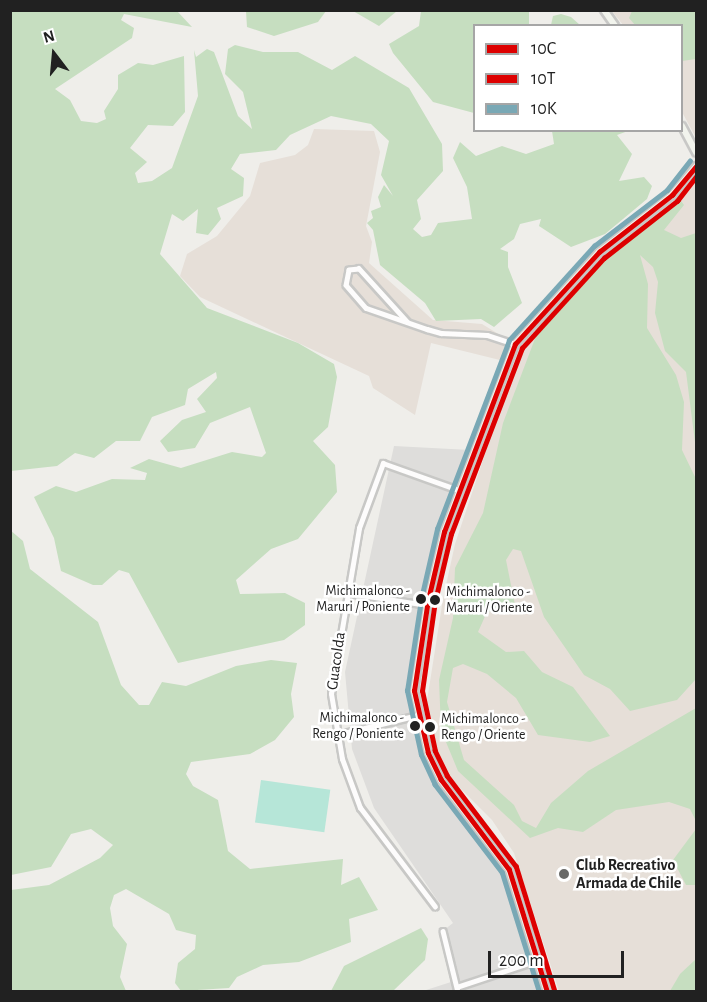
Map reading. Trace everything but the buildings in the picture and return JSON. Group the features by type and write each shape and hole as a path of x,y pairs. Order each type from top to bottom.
{"main road":[{"path":"604,10 614,24"},
{"path":"683,129 696,152"},
{"path":"547,992 509,870 436,772 418,715 414,691 427,605 459,490 515,344 599,252 672,195 696,166"}],"street":[{"path":"407,322 353,268 345,274 346,285 366,308 407,322 515,344"},
{"name":"Guacolda","path":"435,907 360,808 336,735 332,677 359,528 383,463 459,490"},
{"path":"348,592 427,605"},
{"path":"336,735 418,715"},
{"path":"443,931 458,989 538,960"}],"shaded area":[{"path":"612,11 696,11 696,138 683,114 683,24 622,24"},
{"path":"314,129 374,131 380,152 366,226 372,242 369,263 433,320 482,324 515,344 508,362 431,343 415,415 373,388 369,376 200,297 180,276 187,254 217,236 250,196 260,163 295,155 308,145"},
{"path":"696,173 696,991 559,991 514,853 492,820 440,768 426,707 443,599 455,544 510,379 531,336 623,237"},
{"path":"394,446 470,450 434,552 411,705 428,768 499,859 511,882 542,991 423,991 451,982 444,930 453,923 374,808 352,749 345,672"}],"green space":[{"path":"246,10 326,11 318,22 274,36 247,27"},
{"path":"397,10 379,26 353,11"},
{"path":"10,11 177,11 192,27 124,14 121,20 134,28 132,38 55,89 70,100 81,121 97,123 106,119 104,111 118,89 118,75 138,63 153,65 184,56 185,112 173,126 148,125 130,148 147,162 135,173 138,183 152,181 172,168 198,96 194,50 196,57 207,49 214,52 238,116 252,129 243,92 225,74 228,49 235,45 263,52 298,52 332,70 355,56 409,88 442,144 443,171 417,200 421,219 413,229 422,237 431,235 438,223 472,219 467,187 453,158 460,142 476,156 502,146 526,154 554,144 552,132 625,132 617,135 632,154 619,181 644,177 652,186 647,199 605,234 571,247 539,226 541,219 520,224 514,239 500,249 508,252 508,267 522,303 494,327 481,319 436,321 425,303 380,265 373,230 367,223 373,218 371,211 381,207 378,197 384,185 393,196 381,175 389,141 371,124 331,116 290,135 276,150 240,154 231,169 244,178 243,196 217,208 221,219 208,235 196,233 198,209 183,221 172,214 160,254 207,308 298,343 334,364 337,377 328,427 313,441 335,465 337,492 298,539 271,549 236,580 240,594 285,593 305,603 305,625 284,640 178,663 129,573 119,570 102,585 93,585 61,571 54,538 34,497 56,486 76,492 112,479 145,480 147,473 130,468 149,459 181,468 232,452 262,457 266,453 250,407 210,423 195,448 168,452 160,441 182,420 206,412 197,399 217,378 216,372 188,389 185,405 152,417 140,441 116,441 94,458 75,453 57,466 11,471"},
{"path":"421,11 529,11 529,24 473,24 473,113 433,102 393,53 389,44 419,26"},
{"path":"632,11 696,11 696,59 683,61 683,24 634,24 629,18"},
{"path":"561,14 571,17 579,24 551,24 553,16"},
{"path":"679,198 684,205 664,230 681,238 696,233 696,450 686,372 665,351 655,313 658,282 653,267 640,255 648,284 647,328 676,375 684,402 682,450 696,479 696,679 677,700 630,711 610,689 584,675 544,617 521,551 513,549 506,560 515,605 487,612 478,632 506,652 524,651 542,672 573,687 610,736 590,742 538,735 516,698 487,674 463,664 453,668 447,702 464,760 514,805 522,821 536,828 551,803 588,771 696,708 696,821 690,809 669,802 616,810 583,832 558,828 530,838 458,771 441,730 439,680 453,618 455,568 483,513 503,423 536,336 535,324 627,233 646,225"},
{"path":"10,530 23,541 30,569 98,622 121,685 139,705 149,705 162,682 186,686 236,666 271,660 297,663 291,694 294,717 275,740 250,754 191,762 186,774 193,786 218,800 228,851 250,869 343,859 341,885 359,877 378,910 349,919 351,942 299,962 263,965 237,977 229,988 181,991 175,983 178,963 195,949 196,935 176,930 169,914 126,889 114,895 110,908 113,926 127,944 120,977 126,991 11,991 11,890 49,885 100,858 113,845 91,829 71,834 51,867 11,875"},
{"path":"261,780 330,790 324,832 255,823"},
{"path":"696,829 696,885 686,885 673,860"},
{"path":"421,928 428,939 425,960 393,991 331,991 344,966"},
{"path":"696,959 696,991 670,991 680,974"}],"transit line":[{"name":"10K","path":"539,992 502,873 435,785 421,755 407,691 421,599 437,529 509,340 594,246 667,190 690,161"},
{"name":"10C","path":"547,992 509,870 441,780 428,753 414,691 428,600 444,532 515,344 599,252 672,195 696,166"},
{"name":"10T","path":"554,990 516,867 447,776 435,751 422,691 435,601 451,534 522,348 604,258 677,201 696,177"}],"place":[{"name":"Michimalonco - Maruri / Poniente","path":"421,599"},
{"name":"Michimalonco - Maruri / Oriente","path":"435,600"},
{"name":"Michimalonco - Rengo / Poniente","path":"415,726"},
{"name":"Michimalonco - Rengo / Oriente","path":"430,727"},
{"name":"Club Recreativo Armada de Chile","path":"564,874"}]}
